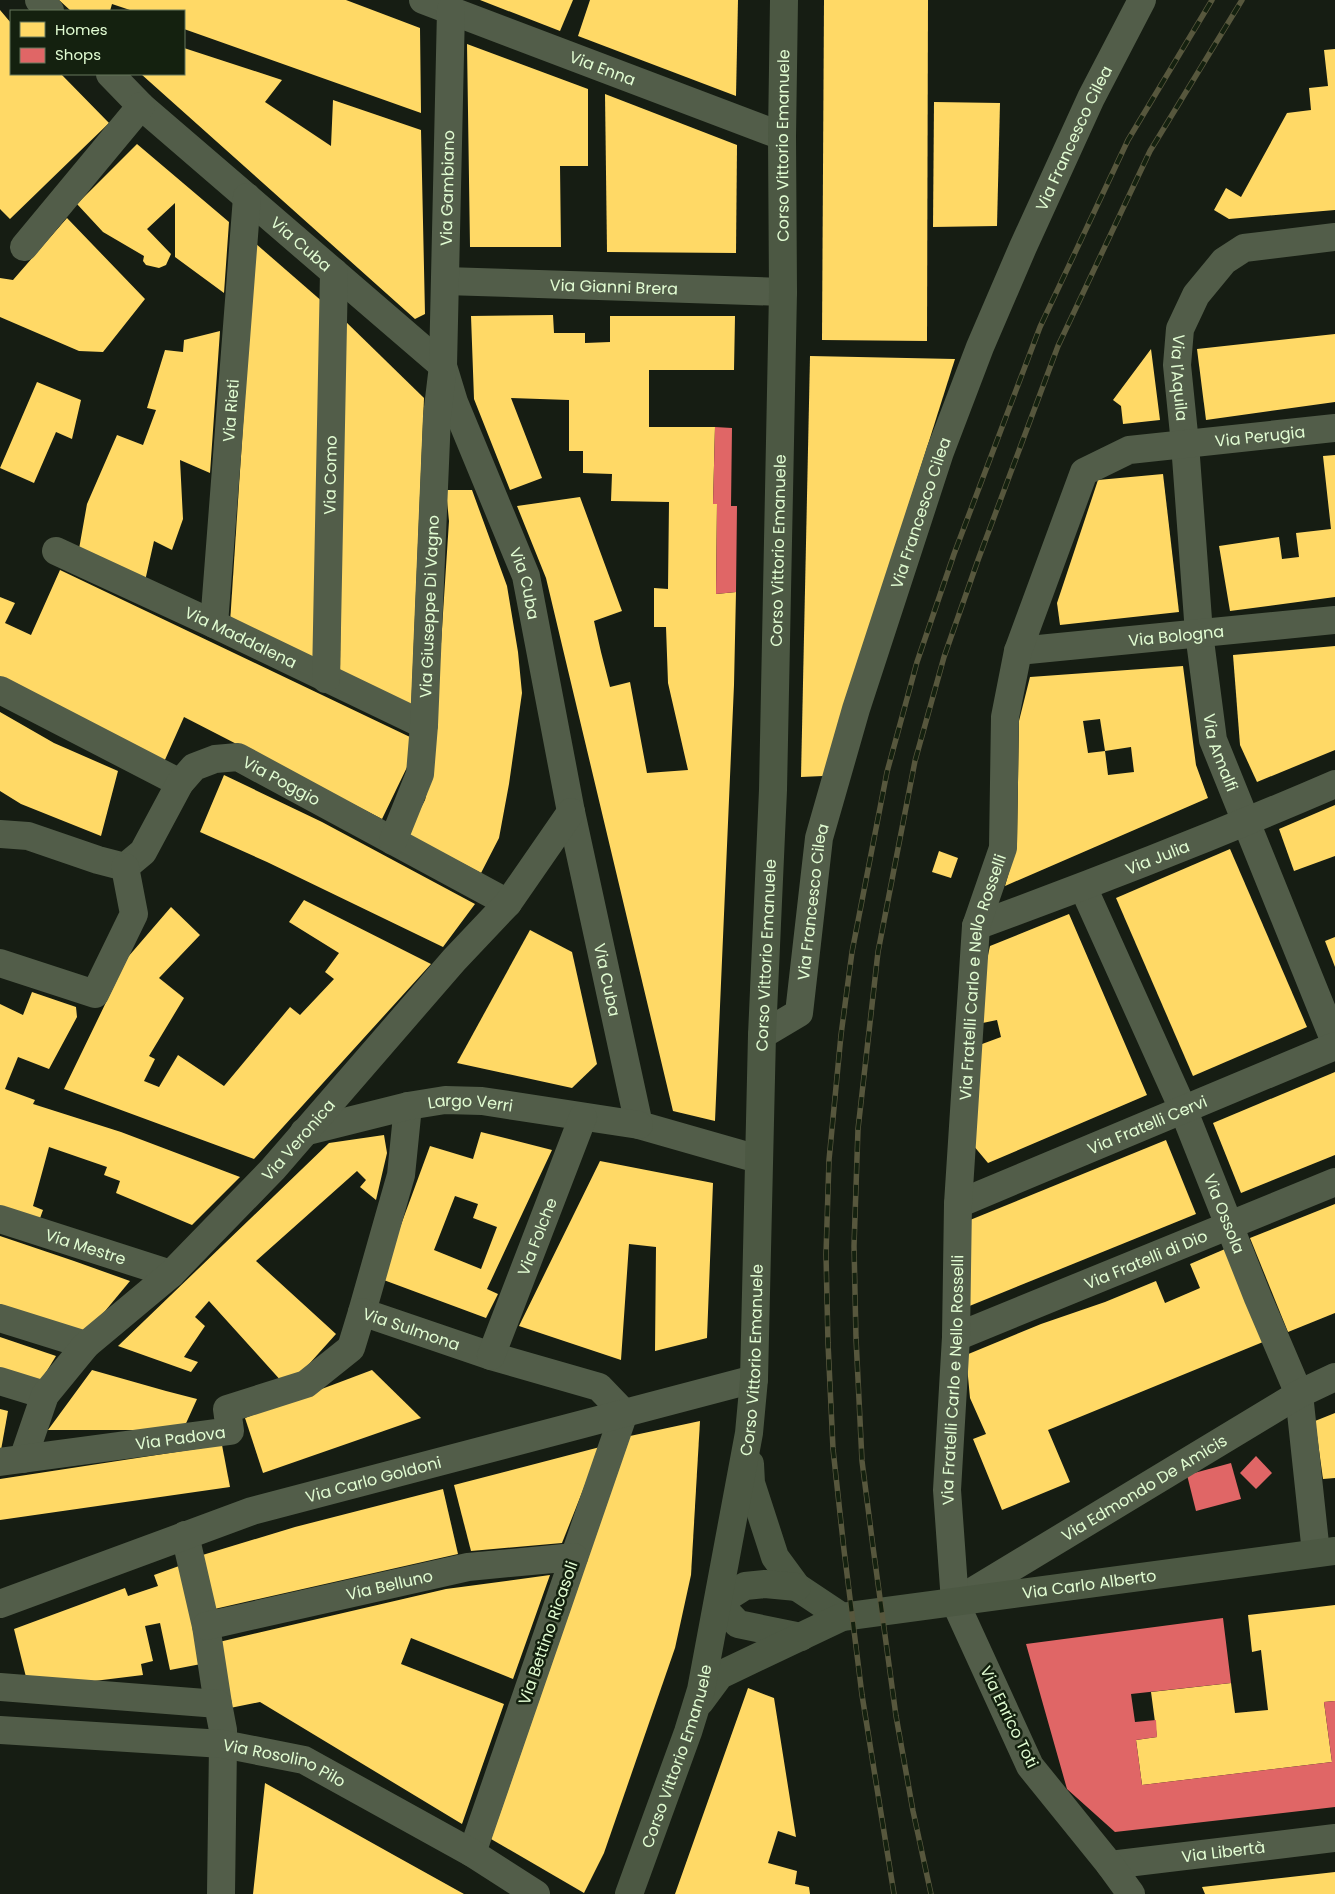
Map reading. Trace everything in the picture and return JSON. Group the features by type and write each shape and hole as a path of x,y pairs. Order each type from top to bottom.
{"main road":[{"name":"Corso Vittorio Emanuele","path":"629,1894 701,1690 749,1433 754,1380 758,1159 773,790 783,292 782,136 784,0"},
{"path":"749,1433 751,1483 775,1557 797,1587 842,1617"},
{"name":"Via Carlo Alberto","path":"696,1708 720,1675 842,1617 1325,1552"},
{"path":"797,1587 765,1584 744,1586 718,1603 738,1624 801,1637"}],"street":[{"path":"40,0 49,10"},
{"name":"Via Enna","path":"423,0 782,136"},
{"name":"Via Francesco Cilea","path":"762,1035 799,1014 820,838 856,709 940,452 980,347 1024,247 1092,98 1142,0"},
{"name":"Via Gambiano","path":"443,366 451,10"},
{"name":"Via Cuba","path":"111,75 140,106 443,366 457,410 526,576 571,812 639,1125"},
{"path":"24,247 140,106"},
{"name":"Via Rieti","path":"214,624 247,198"},
{"name":"Via l'Aquila","path":"1186,444 1177,364 1180,329 1196,295 1224,261 1244,248 1335,237"},
{"name":"Via Como","path":"326,679 334,272"},
{"name":"Via Gianni Brera","path":"445,281 783,292"},
{"name":"Via Giuseppe Di Vagno","path":"393,841 420,774 424,725 438,416 443,366"},
{"name":"Via Perugia","path":"1186,444 1335,428"},
{"name":"Via Amalfi","path":"1186,444 1199,633 1213,740 1335,1042"},
{"name":"Via Fratelli Carlo e Nello Rosselli","path":"955,1602 948,1490 956,1337 958,1204 976,926 1003,848 1005,717 1018,651 1084,472 1129,450 1186,444"},
{"name":"Via Maddalena","path":"56,551 214,624 424,725"},
{"name":"Via Bologna","path":"1018,651 1335,620"},
{"path":"0,690 180,783"},
{"name":"Via Poggio","path":"125,867 143,852 180,783 194,766 216,758 238,757 508,903"},
{"name":"Via Julia","path":"976,926 1084,887 1247,822 1335,784"},
{"name":"Via Veronica","path":"12,1461 46,1395 86,1345 171,1274 273,1169 454,960 508,903 571,812"},
{"path":"0,834 28,836 98,860 125,867 134,914 95,994 0,963"},
{"name":"Via Ossola","path":"1084,887 1183,1109 1299,1394 1325,1552"},
{"name":"Via Fratelli Cervi","path":"958,1204 1335,1046"},
{"name":"Largo Verri","path":"304,1132 408,1106 446,1100 482,1101 639,1125"},
{"name":"Via Sulmona","path":"408,1106 401,1174 362,1312 491,1356 599,1388 624,1414"},
{"name":"Via Folche","path":"491,1356 582,1117"},
{"path":"639,1125 758,1159"},
{"name":"Via Fratelli di Dio","path":"956,1337 1335,1182"},
{"name":"Via Mestre","path":"0,1219 171,1274"},
{"name":"Via Padova","path":"12,1461 230,1431 227,1409 306,1384 352,1348 362,1312"},
{"path":"0,1318 86,1345"},
{"name":"Via Edmondo De Amicis","path":"955,1602 1299,1394 1335,1377"},
{"name":"Via Carlo Goldoni","path":"0,1604 252,1511 754,1380"},
{"path":"0,1381 46,1395"},
{"name":"Via Bettino Ricasoli","path":"472,1853 624,1414"},
{"path":"185,1535 206,1626 223,1730 221,1894"},
{"name":"Via Belluno","path":"206,1626 468,1566 574,1557"},
{"name":"Via Enrico Toti","path":"955,1602 1030,1766 1131,1894"},
{"path":"0,1688 218,1704"},
{"name":"Via Rosolino Pilo","path":"0,1730 223,1744 304,1760 472,1853 536,1894"},
{"name":"Via Libertà","path":"1110,1865 1335,1838"}],"building: Homes":[{"path":"59,0 346,0 420,28 421,113 185,29 185,10 130,10 112,4 110,10 70,10"},
{"path":"480,0 573,0 560,31"},
{"path":"590,0 738,0 736,96 578,36"},
{"path":"824,0 928,0 927,341 822,340"},
{"path":"0,10 10,22 10,75 62,75 109,123 10,219 0,209"},
{"path":"467,44 588,89 588,166 560,166 561,247 470,247"},
{"path":"185,48 282,80 265,102 331,146 333,100 421,130 425,314 415,319 142,75 185,75"},
{"path":"1335,49 1335,210 1229,219 1214,210 1226,188 1241,197 1287,113 1311,110 1309,88 1328,86 1324,50"},
{"path":"605,94 737,145 736,253 607,252"},
{"path":"934,102 1000,103 997,226 933,227"},
{"path":"137,144 229,222 224,293 175,257 175,203 147,229 171,254 166,265 159,268 146,265 143,261 144,256 103,232 77,204"},
{"path":"67,218 145,299 103,352 79,351 0,317 0,278 13,280"},
{"path":"255,243 324,303 314,663 230,623"},
{"path":"553,315 554,333 585,333 585,343 610,342 610,316 735,316 734,370 649,370 649,427 715,427 713,504 717,504 716,594 736,592 734,685 715,1121 673,1111 546,578 517,506 580,497 622,611 594,621 601,652 610,687 630,682 647,773 688,770 668,683 666,627 654,627 654,588 668,589 669,502 611,501 612,474 583,473 583,451 569,451 569,400 511,398 542,478 510,490 474,399 471,316"},
{"path":"343,319 424,398 411,711 340,677"},
{"path":"220,331 210,473 180,460 183,519 172,550 154,541 145,581 79,549 87,504 117,435 143,445 156,410 147,408 165,350 183,352 184,340"},
{"path":"1335,334 1335,402 1206,420 1197,349"},
{"path":"1151,349 1160,420 1123,424 1121,406 1113,400"},
{"path":"810,356 955,359 823,776 801,777"},
{"path":"37,382 81,400 72,439 56,432 34,483 0,468"},
{"path":"1335,455 1335,597 1230,611 1219,546 1279,537 1282,559 1299,557 1296,533 1331,529 1323,456"},
{"path":"1163,474 1179,612 1060,625 1057,603 1098,480"},
{"path":"446,490 472,490 507,586 518,652 522,693 499,838 481,873 407,834 425,800 433,767 449,521"},
{"path":"60,570 410,737 409,763 382,819 184,717 164,762 0,680 0,597 15,603 5,623 31,635"},
{"path":"1335,646 1335,750 1257,782 1240,745 1233,655"},
{"path":"1183,666 1196,765 1208,798 1005,886 1017,844 1019,721 1030,677","holes":["1100,719 1105,751 1088,753 1083,721","1131,747 1134,772 1108,775 1105,751"]},
{"path":"0,712 54,743 118,771 101,836 21,804 0,791"},
{"path":"224,775 322,822 475,904 443,947 267,862 200,832"},
{"path":"1335,805 1335,856 1294,871 1279,829"},
{"path":"1230,849 1307,1027 1193,1076 1116,898"},
{"path":"939,851 958,858 951,878 932,872"},
{"path":"304,900 431,964 254,1159 64,1089 128,957 171,907 200,935 159,978 184,998 149,1056 155,1059 144,1081 159,1087 178,1055 224,1086 290,1007 300,1015 334,979 325,972 339,953 289,922"},
{"path":"1069,914 1147,1095 988,1163 973,1145 974,1047 1001,1037 997,1020 973,1025 990,946"},
{"path":"530,930 572,952 597,1064 572,1088 457,1063"},
{"path":"1335,937 1335,967 1325,941"},
{"path":"32,992 76,1007 77,1017 49,1069 18,1057 5,1089 35,1100 33,1104 121,1132 240,1177 192,1225 116,1193 120,1181 104,1175 107,1167 49,1147 33,1206 43,1210 39,1221 0,1218 0,1004 23,1015"},
{"path":"1335,1072 1335,1155 1241,1193 1213,1123"},
{"path":"481,1132 552,1150 487,1289 498,1294 486,1318 381,1279 430,1146 473,1159","holes":["455,1196 478,1204 473,1218 497,1227 481,1269 434,1250"]},
{"path":"384,1135 387,1153 376,1200 360,1187 366,1180 357,1171 256,1261 336,1334 292,1383 283,1383 209,1301 195,1317 205,1326 184,1357 198,1362 191,1372 118,1346 329,1143"},
{"path":"1166,1140 1196,1214 967,1307 970,1220"},
{"path":"600,1161 713,1183 707,1338 655,1351 656,1247 629,1244 621,1360 519,1326"},
{"path":"1335,1204 1335,1313 1288,1332 1250,1238"},
{"path":"0,1236 130,1281 86,1334 0,1304"},
{"path":"1225,1249 1263,1342 1048,1430 1070,1482 1002,1510 973,1439 986,1434 970,1398 966,1355 1041,1324 1105,1302 1156,1281 1165,1303 1200,1288 1190,1264"},
{"path":"0,1337 56,1356 37,1387 0,1375"},
{"path":"92,1370 197,1399 183,1430 48,1430"},
{"path":"372,1370 421,1418 263,1473 245,1418"},
{"path":"0,1409 8,1411 1,1450 0,1450"},
{"path":"1335,1413 1335,1478 1323,1479 1315,1421"},
{"path":"700,1421 691,1575 675,1648 604,1853 584,1893 491,1839 630,1436"},
{"path":"222,1445 230,1487 0,1520 0,1479"},
{"path":"600,1447 562,1543 471,1551 454,1485"},
{"path":"443,1489 458,1554 210,1610 196,1557 295,1527"},
{"path":"179,1566 201,1664 170,1670 160,1623 145,1626 153,1661 141,1664 143,1675 94,1681 26,1677 14,1629 125,1588 128,1596 158,1586 154,1575"},
{"path":"550,1575 513,1679 411,1638 401,1664 504,1704 462,1824 260,1702 230,1708 219,1642 446,1589"},
{"path":"1335,1605 1335,1701 1324,1702 1332,1762 1142,1785 1136,1740 1157,1737 1151,1692 1231,1683 1235,1713 1268,1710 1261,1650 1252,1652 1248,1615"},
{"path":"748,1688 774,1698 796,1837 778,1831 768,1863 797,1871 795,1884 809,1887 810,1894 675,1894"},
{"path":"265,1783 392,1854 464,1894 253,1894"},
{"path":"1335,1872 1335,1894 1205,1894 1202,1887"}],"building: Shops":[{"path":"715,427 732,428 731,506 737,506 736,592 716,594 717,504 713,504"},
{"path":"1256,1456 1272,1473 1256,1489 1240,1473"},
{"path":"1231,1463 1241,1499 1196,1511 1187,1475"},
{"path":"1223,1618 1231,1683 1131,1694 1135,1722 1156,1720 1157,1737 1136,1740 1142,1785 1332,1762 1324,1702 1335,1701 1335,1807 1115,1832 1067,1789 1026,1644"}],"railway":[{"path":"894,1894 862,1695 844,1550 833,1449 828,1343 826,1254 829,1160 841,1035 852,952 887,772 917,662 954,554 1040,327 1128,140 1212,0"},
{"path":"931,1894 913,1811 896,1716 862,1461 854,1246 858,1129 878,952 915,761 944,657 1058,346 1150,151 1242,0"}]}
